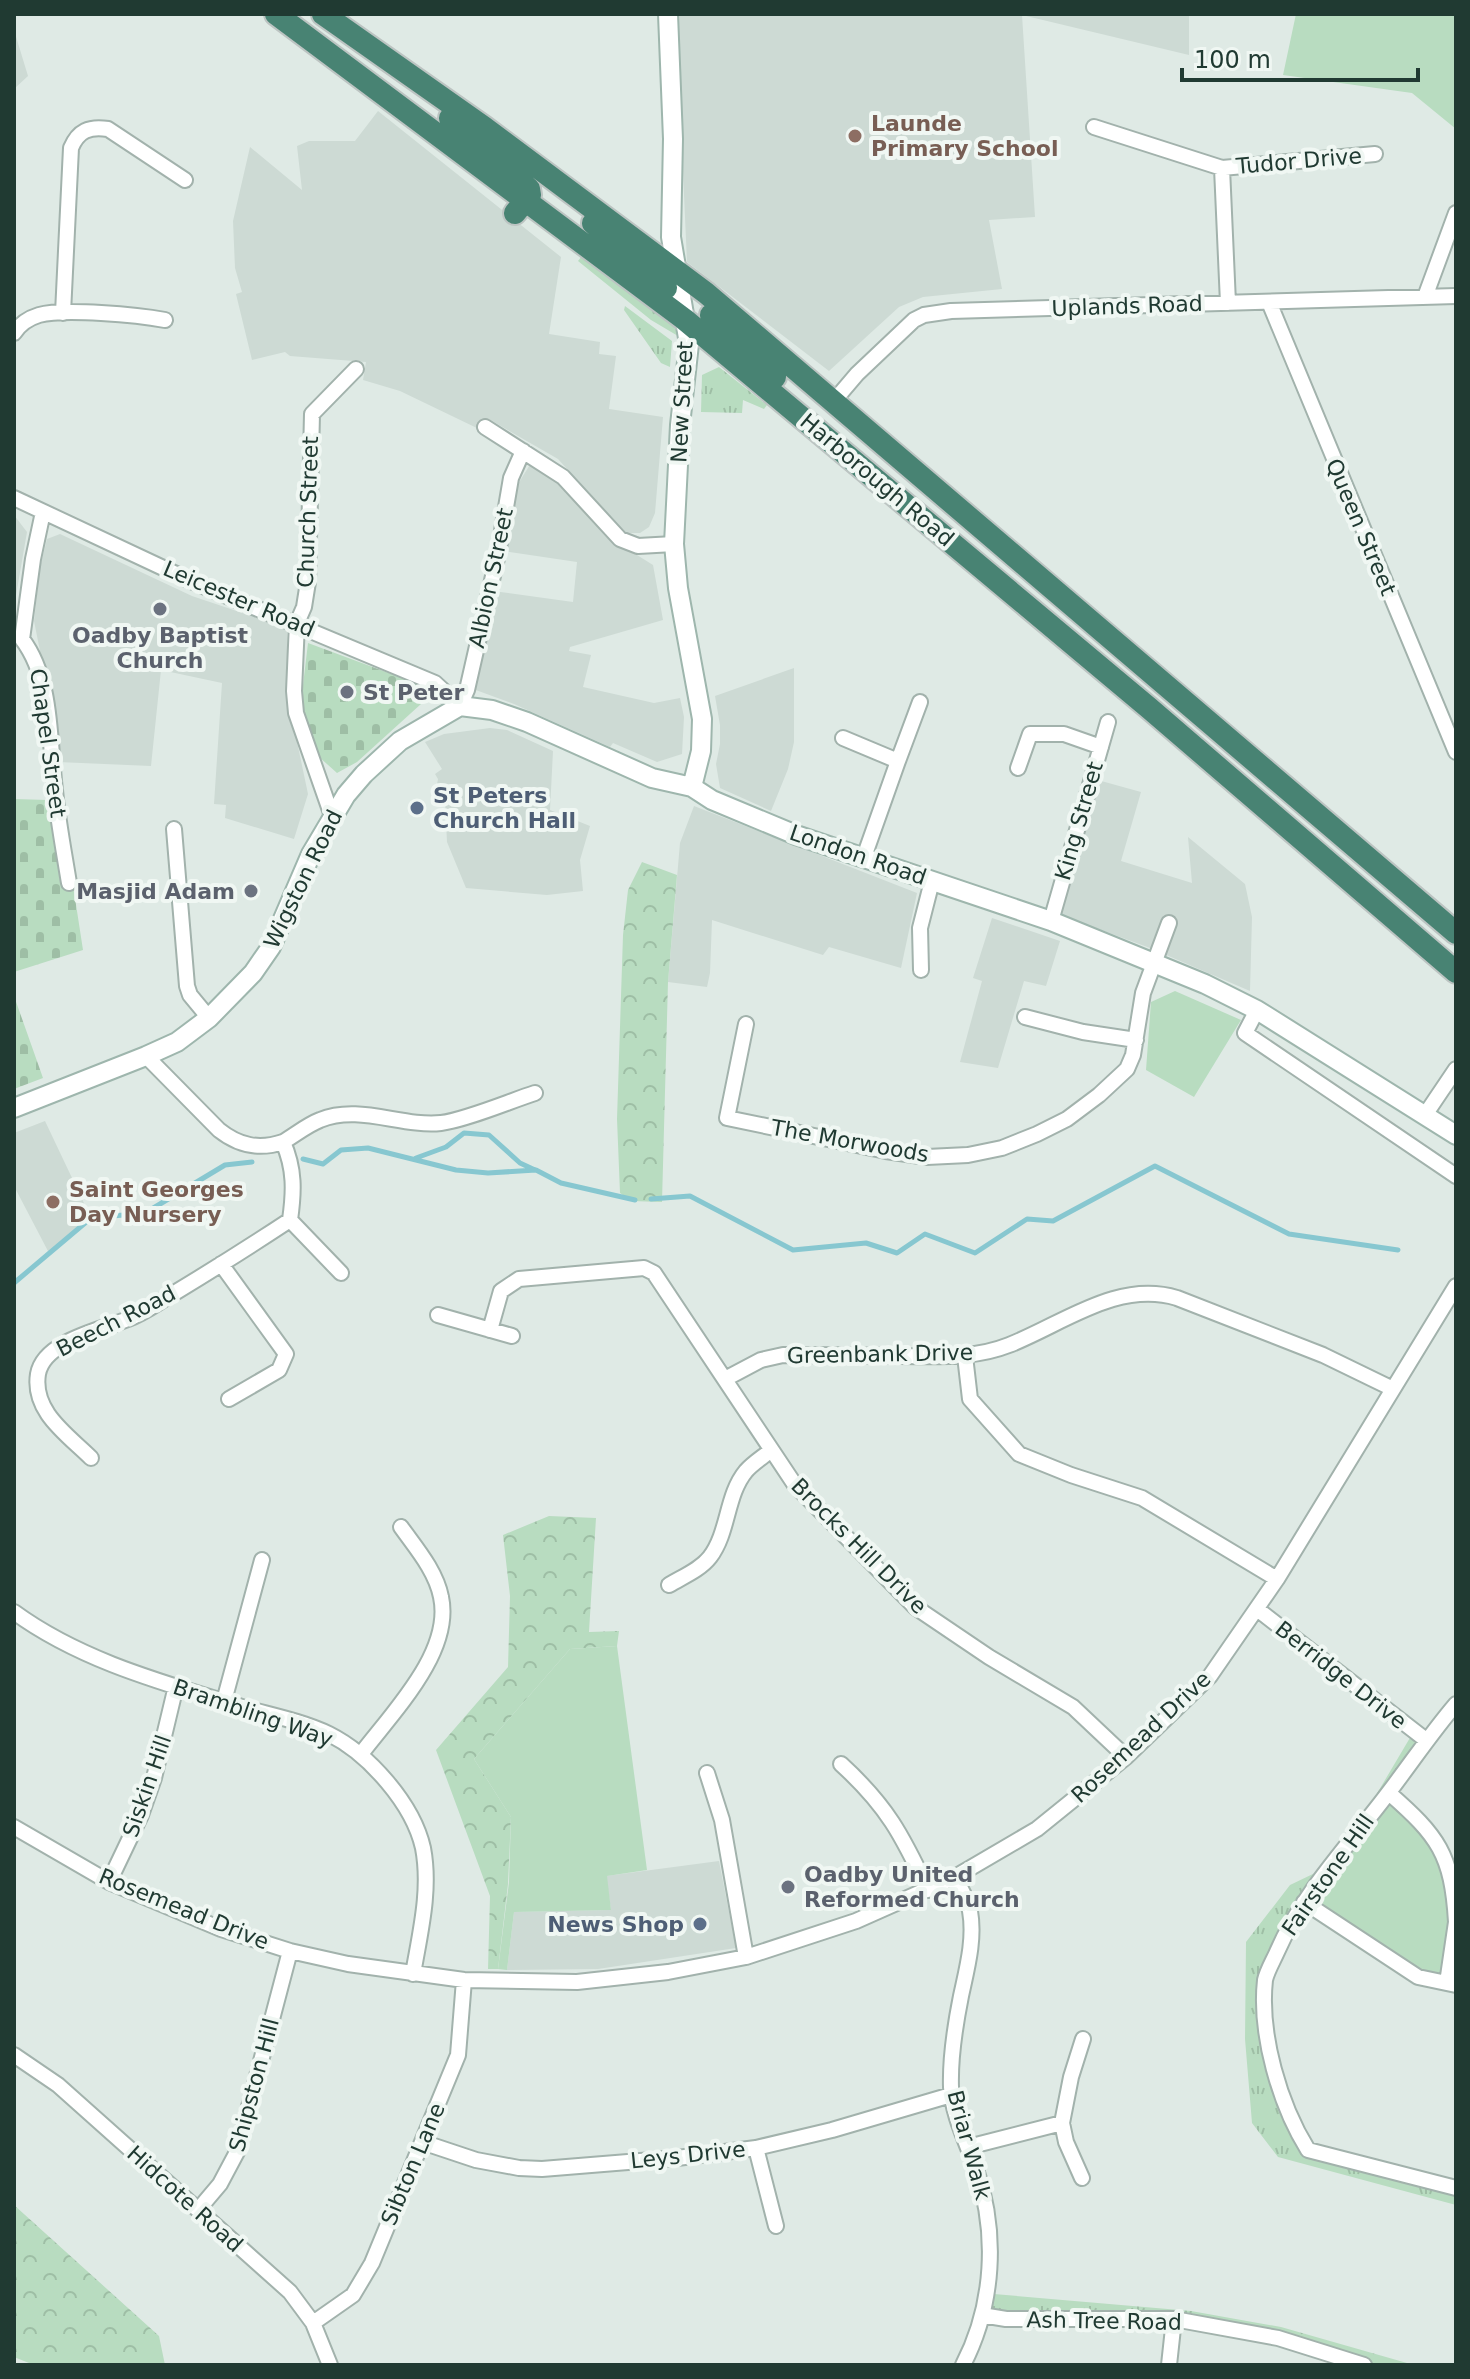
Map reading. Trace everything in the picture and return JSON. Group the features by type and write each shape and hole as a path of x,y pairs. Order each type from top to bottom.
{"highway":[{"name":"Harborough Road","path":"276,14 520,206 680,294 790,408 1456,972"},
{"name":"Harborough Road","path":"323,14 485,128 680,294 834,401 1456,933"},
{"path":"404,71 438,108 528,187 530,194 520,206"},
{"path":"485,128 496,145 680,294 917,500 971,551 972,559"},
{"path":"790,408 813,411 834,401 833,428"}],"main road":[{"name":"New Street","path":"668,14 673,139 671,237 689,344 680,425 674,544 678,588 701,707 701,751 692,787"},
{"name":"London Road","path":"460,706 492,710 527,722 652,778 692,787 752,818 1051,921 1155,963 1257,1010 1456,1135"},
{"name":"Wigston Road","path":"14,1108 177,1042 209,1018 253,973 271,947 303,871 332,816 364,774 400,741 460,706"}],"street":[{"path":"63,313 71,148 75,138 83,131 96,127 108,129 185,180"},
{"name":"Tudor Drive","path":"1094,127 1222,168 1375,154"},
{"name":"Tudor Drive","path":"1222,168 1228,303"},
{"path":"1425,297 1456,213"},
{"name":"Uplands Road","path":"834,401 888,343 924,315 951,311 1456,296"},
{"name":"Queen Street","path":"1269,302 1456,752"},
{"path":"14,333 29,319 41,314 141,316 165,320"},
{"name":"Church Street","path":"332,816 296,713 297,623 304,607 308,582 312,414 356,369"},
{"path":"485,427 563,477 620,539 638,546 674,544"},
{"name":"Albion Street","path":"460,706 467,690 498,554 511,478 523,451"},
{"name":"Leicester Road","path":"14,498 191,581 435,683 460,706"},
{"name":"Chapel Street","path":"43,512 18,642 36,657 48,719 69,883"},
{"path":"864,857 920,702"},
{"name":"King Street","path":"1051,921 1108,722"},
{"path":"1018,768 1030,734 1064,734 1101,747"},
{"path":"843,738 898,761"},
{"path":"174,829 187,986 190,995 209,1018"},
{"path":"921,970 920,928 932,881"},
{"name":"The Morwoods","path":"746,1024 727,1118 927,1157 968,1155 1002,1148 1067,1119 1127,1069 1136,1040 1143,993 1169,923"},
{"path":"1257,1010 1245,1033 1456,1176"},
{"path":"1025,1017 1083,1032 1136,1040"},
{"path":"146,1056 219,1130 232,1140 259,1146 283,1142 311,1124 334,1116 352,1114 444,1123 535,1093"},
{"path":"1425,1115 1456,1069"},
{"path":"283,1142 293,1172 290,1220 341,1273"},
{"name":"Beech Road","path":"91,1458 49,1417 42,1404 38,1373 45,1359 58,1347 131,1318 290,1220"},
{"path":"221,1264 286,1354 279,1370 229,1399"},
{"name":"Brocks Hill Drive","path":"490,1330 501,1291 519,1279 644,1268 654,1273 795,1485 915,1607 989,1657 1073,1707 1126,1757"},
{"name":"Rosemead Drive","path":"14,1827 109,1882 221,1929 290,1951 348,1964 464,1980 577,1982 668,1972 746,1957 856,1921 955,1877 1037,1829 1126,1757 1210,1676 1277,1579 1456,1286"},
{"name":"Greenbank Drive","path":"725,1379 761,1360 783,1355 965,1356 1009,1345 1093,1305 1153,1293 1177,1298 1323,1355 1393,1389"},
{"path":"438,1315 512,1336"},
{"path":"965,1356 970,1399 1019,1454 1142,1498 1277,1579"},
{"path":"669,1585 710,1557 737,1486 747,1471 770,1451"},
{"path":"361,1754 426,1669 436,1647 442,1618 442,1599 436,1579 401,1527"},
{"path":"224,1701 262,1560"},
{"name":"Berridge Drive","path":"1257,1609 1426,1740"},
{"name":"Brambling Way","path":"14,1612 38,1630 74,1648 176,1686 328,1734 361,1754 388,1783 410,1818 422,1845 425,1903 413,1974"},
{"name":"Siskin Hill","path":"109,1882 141,1815 154,1778 176,1686"},
{"name":"Fairstone Hill","path":"1456,1704 1304,1902 1284,1935 1265,1979 1267,2042 1291,2123 1308,2150 1456,2188"},
{"path":"841,1764 867,1787 889,1815 928,1890"},
{"path":"707,1773 722,1820 746,1957"},
{"path":"1304,1902 1418,1977 1451,1984 1456,1922 1454,1894 1445,1857 1425,1824 1389,1793"},
{"name":"Briar Walk","path":"955,1877 970,1908 972,1934 954,2032 951,2095 979,2178 990,2233 990,2261 982,2315 963,2365"},
{"name":"Shipston Hill","path":"198,2210 220,2184 237,2152 290,1951"},
{"name":"Sibton Lane","path":"313,2323 339,2307 364,2280 458,2055 464,1980"},
{"path":"1082,2178 1066,2142 1062,2123 1071,2077 1083,2039"},
{"name":"Hidcote Road","path":"14,2055 58,2085 290,2292 313,2323 330,2365"},
{"name":"Leys Drive","path":"422,2142 498,2166 542,2169 677,2158 756,2148 832,2130 951,2095"},
{"path":"968,2147 1062,2123"},
{"path":"756,2148 776,2226"},
{"name":"Ash Tree Road","path":"982,2315 1006,2319 1174,2319 1278,2338 1364,2365"},
{"path":"1169,2365 1174,2319"}],"shaded area":[{"name":"Launde Primary School","path":"676,14 1189,14 1189,55 1022,15 1035,217 989,220 1002,289 923,297 899,307 829,371 687,262"},
{"path":"14,30 28,76 14,89"},
{"path":"378,111 561,257 549,334 600,342 599,354 616,356 609,409 663,417 655,513 649,527 640,533 625,533 558,459 487,418 481,430 400,391 363,380 366,362 290,356 285,352 252,360 236,294 242,292 235,268 233,221 250,147 302,190 297,146 309,141 355,141"},
{"path":"531,463 569,486 605,535 653,565 663,620 570,647 569,651 591,655 583,687 654,703 680,698 684,717 682,754 657,762 613,743 610,747 473,689 493,591 573,602 577,562 503,551 518,484"},
{"path":"14,515 27,532 14,607"},
{"path":"60,534 192,596 287,628 287,694 308,794 294,839 225,818 226,805 214,804 222,683 161,670 151,766 58,762 54,721 34,621 40,567 47,539"},
{"path":"794,668 794,742 788,769 771,811 720,788 716,764 720,725 715,696"},
{"path":"490,728 507,730 553,751 550,810 590,826 580,860 583,891 547,895 466,888 447,842 445,800 434,800 438,779 435,774 442,769 425,742 444,734"},
{"path":"1094,779 1141,792 1121,861 1192,883 1188,837 1245,884 1252,917 1250,991 1150,948 1058,914"},
{"path":"694,806 917,893 901,968 829,947 823,955 712,920 707,987 668,982 680,843"},
{"path":"992,918 1060,941 1046,986 1024,981 998,1068 960,1062 982,981 973,978"},
{"name":"Saint Georges Day Nursery","path":"45,1121 91,1218 49,1253 14,1186 14,1133"},
{"path":"719,1861 736,1948 598,1969 507,1970 514,1912 611,1910 606,1876"}],"green space":[{"path":"1296,14 1456,14 1456,129 1412,93 1283,75"},
{"path":"585,252 672,321 678,336 651,320 578,261"},
{"path":"625,306 672,341 670,367 661,363 624,310"},
{"path":"719,367 767,405 764,409 743,400 742,413 701,412 702,375"},
{"path":"308,643 421,685 421,704 357,762 337,773 318,756 301,702"},
{"path":"14,799 48,800 61,886 73,885 83,950 14,972"},
{"path":"642,862 677,875 668,982 662,1202 631,1201 620,1193 617,1119 623,935 628,890"},
{"path":"1175,991 1241,1020 1194,1097 1146,1070 1151,1002"},
{"path":"14,996 43,1078 14,1089"},
{"path":"549,1516 596,1518 589,1632 619,1631 617,1646 570,1649 474,1759 511,1817 508,1884 498,1969 488,1969 490,1896 436,1750 508,1667 510,1596 503,1535"},
{"path":"617,1646 647,1870 607,1876 611,1910 514,1912 507,1970 498,1969 509,1882 511,1817 474,1759 570,1649"},
{"path":"1414,1731 1426,1740 1304,1902 1265,1979 1267,2042 1308,2150 1456,2188 1456,2205 1278,2157 1252,2123 1245,2039 1246,1942 1290,1885 1315,1873 1369,1807"},
{"path":"1389,1793 1425,1824 1454,1894 1447,1983 1418,1977 1304,1902"},
{"path":"14,2205 159,2336 165,2365 34,2365 14,2357"},
{"path":"994,2294 1191,2311 1281,2327 1414,2365 1364,2365 1174,2319 982,2315"}],"waterway":[{"path":"416,1158 446,1147 464,1133 489,1135 520,1163 535,1170"},
{"path":"303,1159 323,1164 341,1150 368,1148 456,1170 488,1173 536,1170 561,1183 635,1200"},
{"path":"14,1283 91,1218 145,1213 225,1165 252,1162"},
{"path":"651,1199 690,1196 793,1250 866,1243 897,1253 925,1234 975,1253 1027,1219 1053,1221 1155,1166 1289,1234 1398,1250"}],"place":[{"name":"Launde Primary School","path":"855,136"},
{"name":"Oadby Baptist Church","path":"160,609"},
{"name":"St Peter","path":"347,692"},
{"name":"St Peters Church Hall","path":"417,808"},
{"name":"Masjid Adam","path":"251,891"},
{"name":"Saint Georges Day Nursery","path":"53,1202"},
{"name":"Oadby United Reformed Church","path":"788,1887"},
{"name":"News Shop","path":"700,1924"}]}
